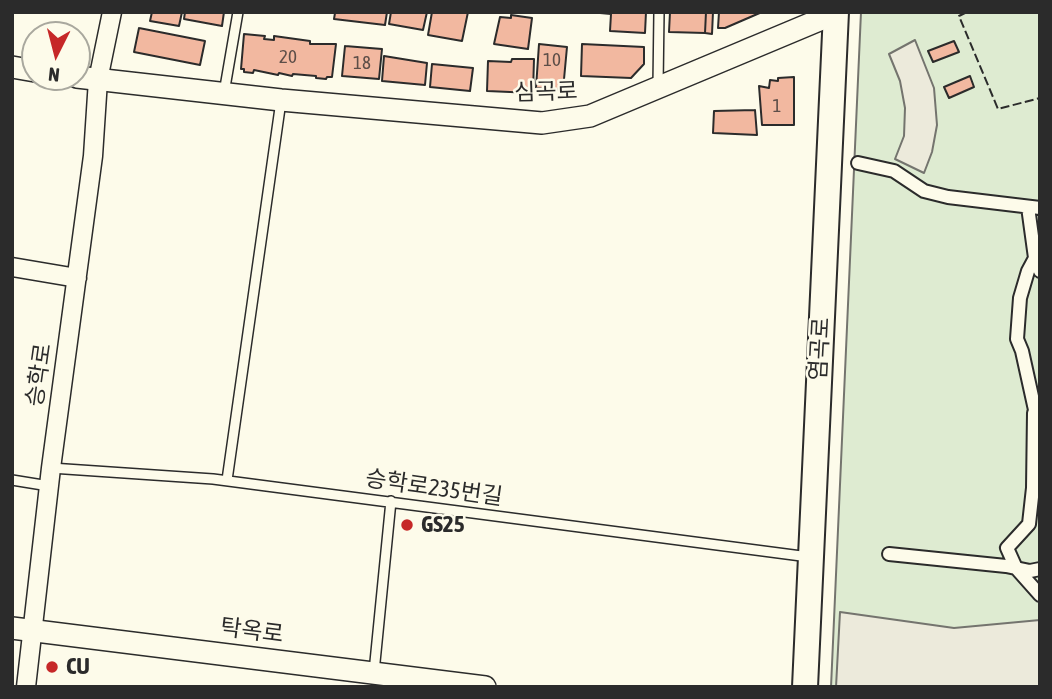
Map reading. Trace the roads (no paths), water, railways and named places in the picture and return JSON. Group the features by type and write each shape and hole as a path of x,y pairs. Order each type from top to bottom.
{"main road":[{"name":"염곡로","path":"805,687 836,13"}],"street":[{"name":"승학로","path":"91,67 111,12"},
{"name":"심곡로","path":"91,78 281,100 542,123 590,116 836,13"},
{"name":"승학로","path":"26,687 51,467 93,156 88,91"},
{"path":"858,163 894,171 924,191 948,197 1034,207 1035,258 1040,271"},
{"path":"1035,258 1028,271 1020,299 1017,339 1033,383 1037,418 1033,488 1029,524 1007,548 1016,568 1040,595"},
{"path":"12,267 77,278"},
{"path":"889,554 1030,571 1040,569"},
{"name":"탁옥로","path":"12,628 372,679 485,687"}],"lane":[{"path":"224,94 238,12"},
{"path":"658,86 659,12"},
{"path":"227,480 281,100"},
{"name":"승학로235번길","path":"51,467 227,480 811,558"},
{"path":"12,480 49,486"},
{"path":"372,679 391,501"}],"place":[{"name":"GS25","path":"407,525"},
{"name":"CU","path":"52,667"}]}
